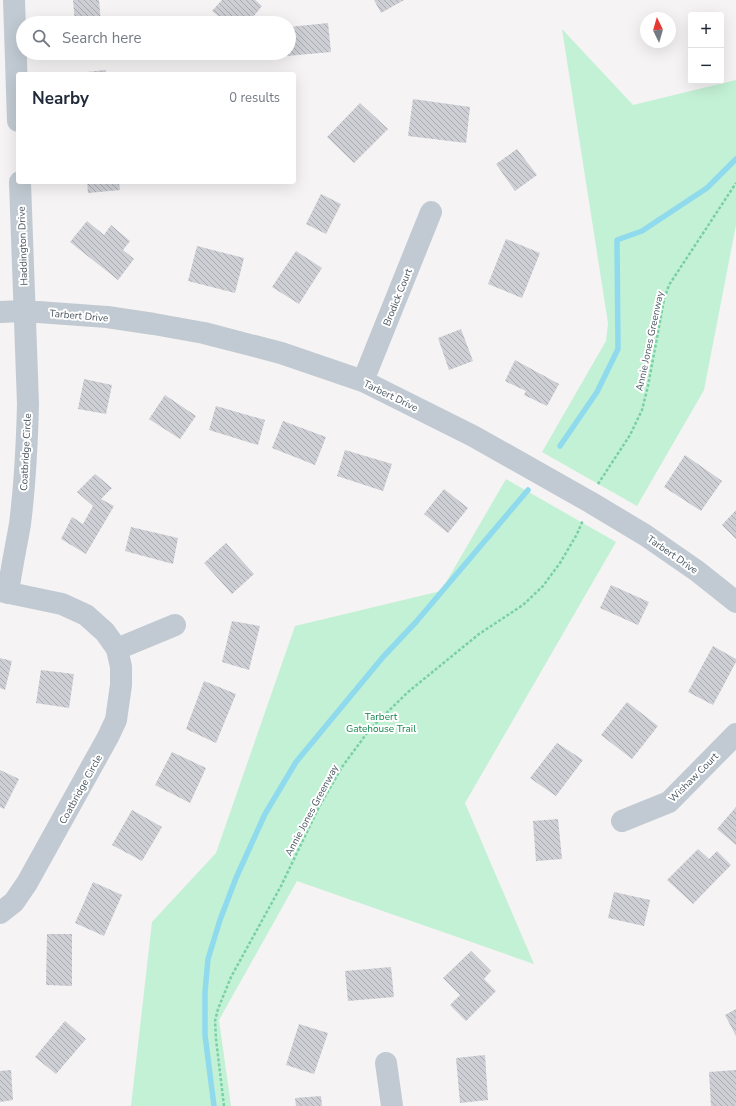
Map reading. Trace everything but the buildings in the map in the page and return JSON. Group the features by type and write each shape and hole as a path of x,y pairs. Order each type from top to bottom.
{"street":[{"path":"14,0 16,72"},
{"name":"Haddington Drive","path":"20,184 24,311"},
{"name":"Brodick Court","path":"363,381 431,212"},
{"name":"Tarbert Drive","path":"0,312 24,311 107,317 204,333 281,353 363,381 474,436 590,502 645,535 698,571 736,602"},
{"name":"Coatbridge Circle","path":"0,913 14,902 28,883 105,744 116,720 121,684 121,667 117,649 105,632 86,615 62,604 4,592 20,524 25,470 27,438 27,382 24,311"},
{"path":"117,649 176,625"},
{"name":"Wishaw Court","path":"622,821 669,802 736,734"},
{"path":"386,1063 392,1106"}],"path":[{"name":"Annie Jones Greenway","path":"598,485 630,435 642,410 664,300 669,284 736,184"},
{"name":"Annie Jones Greenway","path":"224,1106 216,1039 215,1021 218,1010 231,977 281,886 319,807 342,767 370,729 408,692 479,634 523,605 543,586 560,563 577,534 584,518"}],"green space":[{"path":"562,29 633,105 736,80 736,225 704,390 637,506 542,452 606,341 608,323"},
{"name":"Tarbert Gatehouse Trail","path":"506,479 616,542 465,803 534,964 297,881 219,1020 231,1106 131,1106 152,922 216,853 295,626 441,591"}],"waterway":[{"path":"560,446 597,392 618,349 617,240 642,231 707,188 736,159"},
{"path":"214,1106 205,1035 205,992 208,959 220,920 236,878 265,814 296,762 383,657 416,622 528,490"}]}
